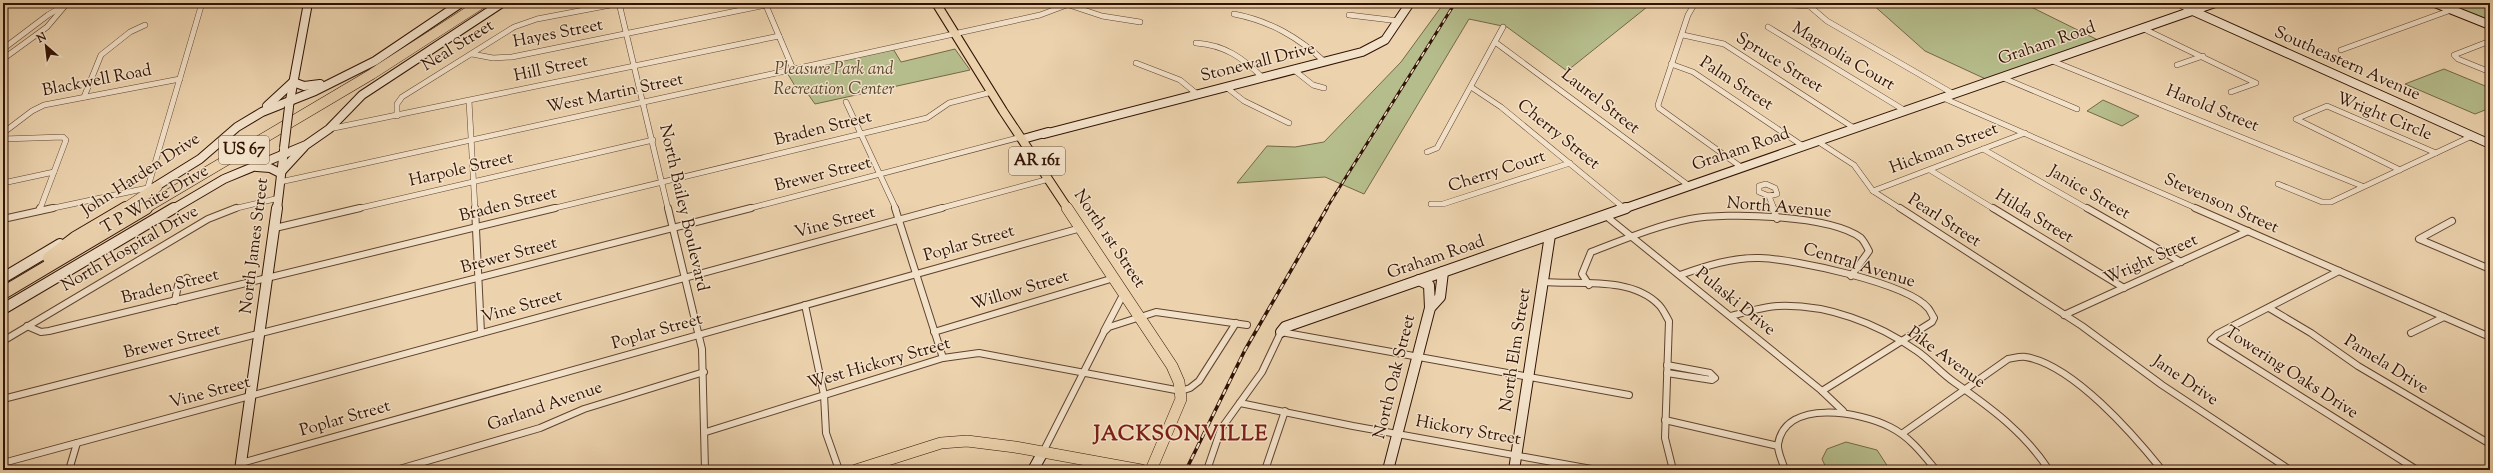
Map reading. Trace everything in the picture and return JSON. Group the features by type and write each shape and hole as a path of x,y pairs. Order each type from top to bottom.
{"highway":[{"name":"US 67","path":"3,286 396,56 477,3"},
{"name":"US 67","path":"3,293 372,74 482,3"},
{"path":"39,265 76,238 145,197 153,187"}],"main road":[{"name":"North James Street","path":"241,466 279,198 280,177 289,104 301,48 308,3"},
{"name":"John Harden Drive","path":"3,278 200,159 238,127 262,112 289,104 386,54 461,3"},
{"name":"T P White Drive","path":"3,309 107,246 247,169 284,151 306,145 329,129 362,96 502,3"},
{"name":"North 1st Street","path":"936,3 1022,138 1164,351 1181,391"},
{"name":"Stonewall Drive","path":"1022,138 1053,133 1197,94 1362,52 1380,44 1399,21 1410,3"},
{"name":"Graham Road","path":"1281,332 1285,327 1550,236 1688,185 2215,3"},
{"path":"2435,3 2490,25"},
{"name":"Southeastern Avenue","path":"2193,11 2490,144"},
{"path":"262,112 293,82 310,86 345,75"},
{"path":"247,169 263,167 280,177 306,145"},
{"name":"North Elm Street","path":"1514,470 1550,236"},
{"name":"North Oak Street","path":"1388,470 1398,435 1416,357 1430,308 1440,297 1443,272"},
{"path":"1419,280 1429,285 1432,290 1428,303 1430,308"},
{"path":"1152,467 1179,407 1181,391"},
{"path":"856,470 952,441 991,443 1141,470"},
{"path":"1033,470 1044,452"}],"street":[{"path":"3,4 11,3"},
{"path":"3,49 48,15 64,7 68,3"},
{"path":"3,219 153,187 180,79 202,3"},
{"name":"North Bailey Boulevard","path":"620,3 699,334 704,372 706,432 705,470"},
{"name":"Neal Street","path":"397,116 397,104 400,99 508,30 528,22 620,3"},
{"path":"1695,3 1688,15 1683,35 1658,105 1659,108 1741,167"},
{"path":"1754,3 1807,4 1827,21 1952,93"},
{"path":"2175,3 2193,11"},
{"path":"766,4 794,69"},
{"name":"Hayes Street","path":"472,54 505,58 766,4"},
{"path":"1070,4 1102,16 1140,22"},
{"name":"West Martin Street","path":"280,177 471,140 1040,15 1070,4"},
{"path":"3,59 53,22 62,13 64,7"},
{"path":"2341,50 2452,10"},
{"path":"1234,14 1270,24 1286,31 1301,40 1325,62"},
{"path":"1349,15 1355,14 1399,21"},
{"path":"84,97 101,55 130,32 145,25"},
{"path":"1427,152 1437,148 1503,27"},
{"name":"Magnolia Court","path":"1768,27 1904,110"},
{"path":"2141,28 2255,81 2255,84 2231,92"},
{"name":"Spruce Street","path":"1683,35 1724,44 1854,128"},
{"name":"Hill Street","path":"329,129 779,36"},
{"path":"2490,41 2454,55 2490,72"},
{"name":"Laurel Street","path":"1495,42 1519,58 1688,185"},
{"path":"1196,43 1221,48 1238,54 1263,78"},
{"path":"2177,65 2203,56"},
{"name":"Harold Street","path":"2050,60 2362,186"},
{"path":"1136,63 1180,80 1197,94"},
{"name":"Palm Street","path":"1672,64 1693,72 1803,146"},
{"path":"1294,70 1309,82 1324,88"},
{"path":"2001,77 2077,109"},
{"name":"Blackwell Road","path":"3,133 35,108 180,79"},
{"path":"1226,87 1244,101 1289,123"},
{"name":"Cherry Street","path":"1471,87 1496,103 1625,209"},
{"name":"Braden Street","path":"27,326 45,332 175,301 927,118 949,103 992,92"},
{"name":"Stevenson Street","path":"1941,97 2490,337"},
{"path":"469,101 481,333"},
{"path":"846,102 895,207 943,358"},
{"name":"Wright Circle","path":"2400,170 2299,122 2296,119 2327,106 2335,108 2436,153"},
{"name":"Hickman Street","path":"1873,191 2025,133"},
{"path":"2278,184 2314,199 2331,202 2362,186 2472,136"},
{"path":"3,139 65,138 66,142 39,211"},
{"name":"Brewer Street","path":"3,399 1022,138"},
{"name":"Harpole Street","path":"275,228 652,140"},
{"name":"Pearl Street","path":"1817,141 1854,165 1873,191 2064,315"},
{"name":"Janice Street","path":"1983,149 2181,262"},
{"name":"Cherry Court","path":"1432,204 1443,204 1570,163"},
{"name":"Hilda Street","path":"1930,170 2124,288"},
{"path":"3,183 54,172"},
{"name":"Vine Street","path":"3,463 685,277 899,221 1049,179"},
{"path":"1769,196 1777,219"},
{"name":"North Hospital Drive","path":"3,341 208,219 233,209 279,198"},
{"name":"Pulaski Drive","path":"1606,216 1822,391 1843,412"},
{"name":"North Avenue","path":"1589,285 1582,274 1591,252 1680,222 1701,218 1745,216 1839,227 1861,237 1869,250 1851,276"},
{"path":"2452,221 2421,236 2419,239 2420,241 2490,269"},
{"name":"Poplar Street","path":"241,466 699,334 1081,228"},
{"name":"Wright Street","path":"2064,315 2248,231"},
{"name":"Central Avenue","path":"1680,276 1724,261 1759,258 1797,261 1851,276 1916,298 1932,310 1934,314 1932,322 1822,391"},
{"name":"Towering Oaks Drive","path":"2339,271 2216,334 2211,340 2417,470"},
{"path":"175,301 178,285 187,278"},
{"name":"Willow Street","path":"934,332 1114,278"},
{"path":"1543,282 1625,286 1643,294 1659,305 1669,321 1665,420 1667,451 1673,470"},
{"path":"1044,452 1082,373 1125,291"},
{"path":"805,305 824,395 826,433 839,470"},
{"name":"Pike Avenue","path":"1731,316 1764,307 1809,308 1849,317 1901,341 1918,352 1993,410 2020,433 2048,470"},
{"name":"Pamela Drive","path":"2269,308 2311,333 2358,366 2490,444"},
{"path":"1104,332 1114,325 1140,317 1167,312 1247,325"},
{"name":"Jane Drive","path":"2064,315 2162,385 2290,470"},
{"path":"2412,334 2444,317"},
{"path":"1181,391 1190,388 1199,381 1236,323"},
{"path":"1207,470 1221,429 1234,408 1240,403 1262,372 1281,332 1629,395"},
{"name":"West Hickory Street","path":"706,432 943,358 979,354 1181,391"},
{"path":"1903,433 2011,357 2022,356 2042,361 2100,403 2136,438 2162,470"},
{"path":"1667,373 1712,380 1715,378 1710,373 1668,365"},
{"name":"Garland Avenue","path":"396,470 540,428 599,404 704,372"},
{"name":"Hickory Street","path":"1240,403 1398,435 1597,470"},
{"path":"1266,470 1285,411"},
{"path":"1785,470 1780,458 1778,446 1784,430 1798,418 1818,412 1843,412 1870,417 1903,433 1924,450 1936,470"},
{"path":"1665,420 1778,446"},
{"path":"69,470 77,443"}],"green space":[{"path":"1444,3 1652,3 1567,71 1507,27 1469,19 1364,194 1325,177 1237,183 1267,146 1295,147 1324,142 1401,62"},
{"path":"1871,3 2023,3 2102,42 1990,81 1925,51"},
{"path":"2435,3 2490,3 2490,25"},
{"name":"Pleasure Park and Recreation Center","path":"892,47 901,62 955,49 970,70 815,104 803,87 795,86 786,71"},
{"path":"2444,69 2490,88 2490,108 2475,114 2405,84"},
{"path":"2103,100 2139,116 2122,126 2087,111"},
{"path":"1846,442 1877,450 1890,470 1827,470 1822,459 1827,449"}],"railway":[{"path":"1326,209 1455,3"},
{"path":"1186,470 1245,350 1327,208"}],"district":[{"name":"JACKSONVILLE","path":"1181,435"}]}
